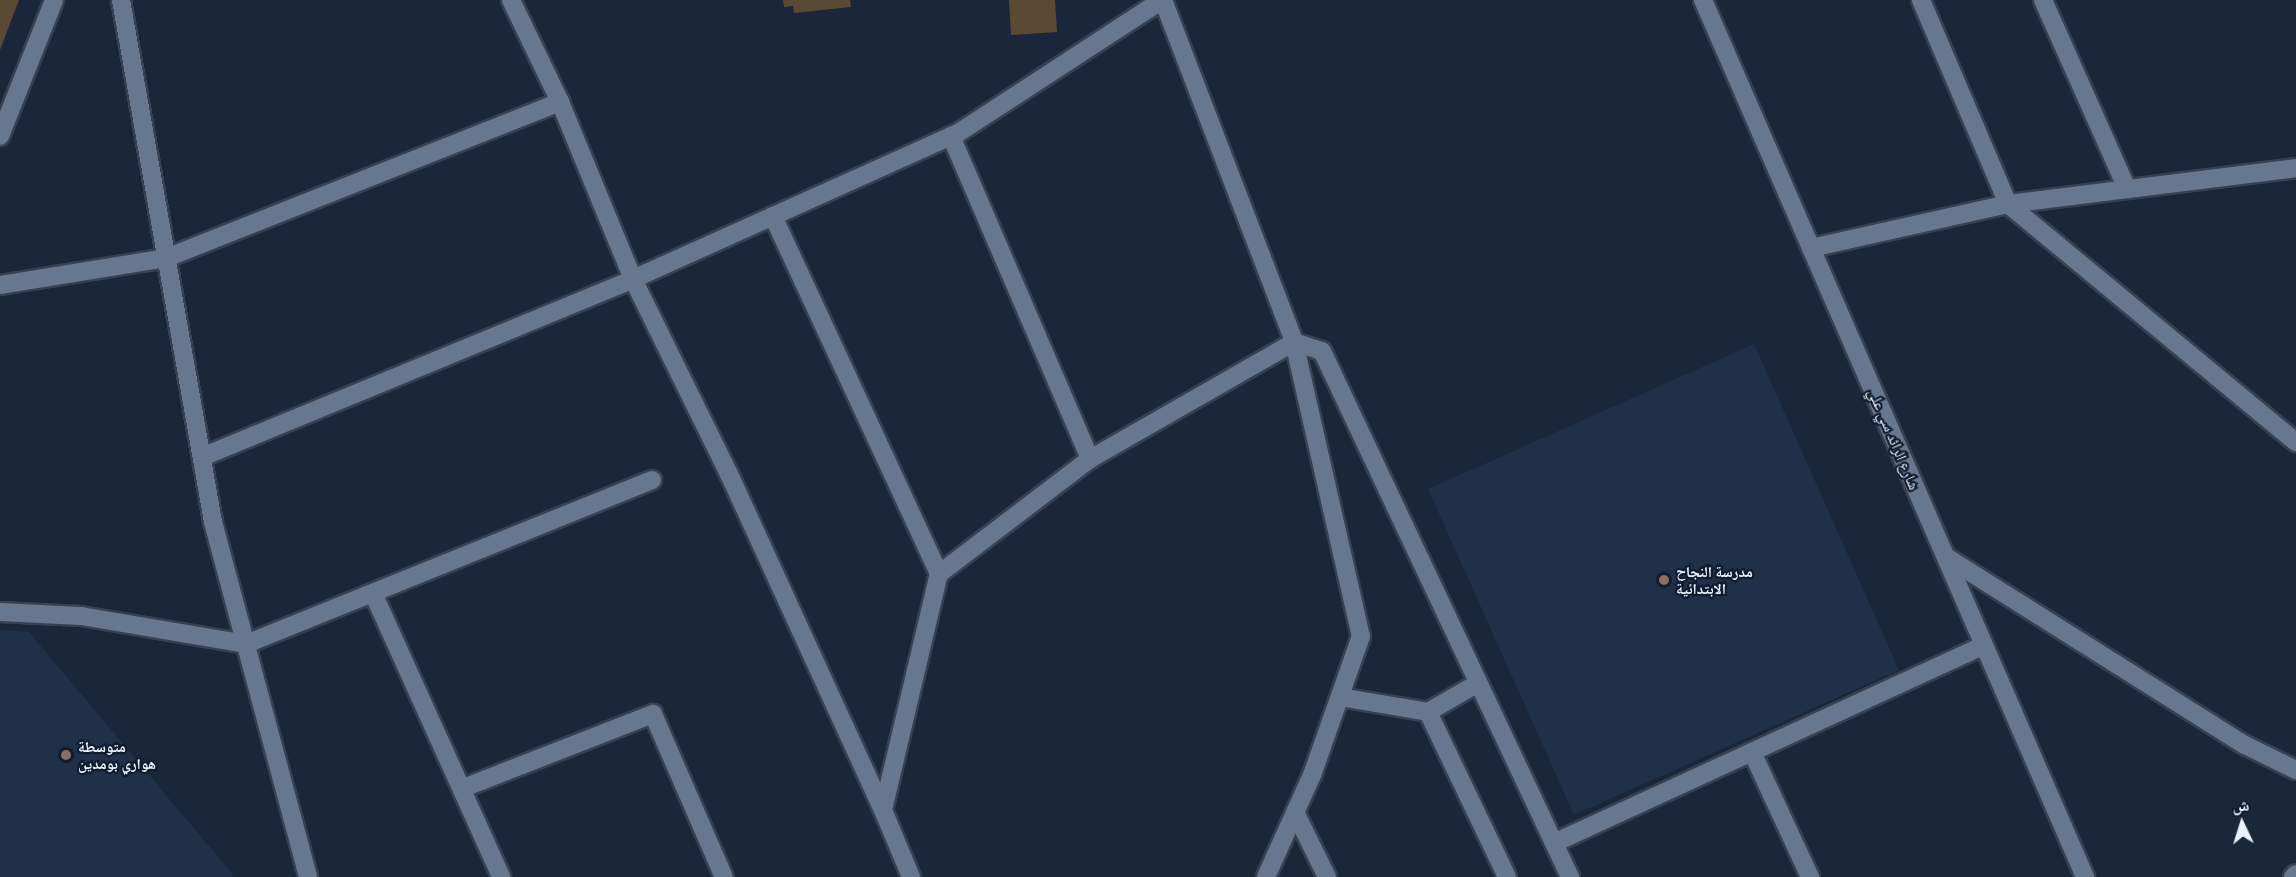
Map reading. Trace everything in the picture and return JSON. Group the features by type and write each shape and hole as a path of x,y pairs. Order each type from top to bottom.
{"street":[{"path":"0,136 54,0"},
{"path":"121,0 213,522 308,877"},
{"path":"511,0 560,102 633,279 729,474 883,810 911,877"},
{"path":"202,457 633,279 951,136 1163,0 1294,342 1361,636 1312,775 1266,877"},
{"name":"شارع الرائد سي علي","path":"1703,0 2085,877"},
{"path":"1921,0 2008,204 2296,442"},
{"path":"2043,0 2127,189"},
{"path":"0,285 166,258 560,102"},
{"path":"951,136 1090,459"},
{"path":"1811,248 2008,204 2296,168"},
{"path":"773,216 939,574 883,810"},
{"path":"939,574 1090,459 1294,342 1322,351 1570,877"},
{"path":"0,612 81,616 246,644 652,480"},
{"path":"1946,557 2245,744 2296,770"},
{"path":"373,593 463,788 501,877"},
{"path":"1554,843 1984,645"},
{"path":"1340,697 1428,712 1478,683"},
{"path":"1428,712 1507,877"},
{"path":"463,788 653,714 724,877"},
{"path":"1752,752 1810,877"},
{"path":"1295,812 1327,877"}],"shaded area":[{"name":"مدرسة النجاح الابتدائية","path":"1754,344 1899,670 1574,815 1428,489"},
{"name":"متوسطة هواري بومدين","path":"0,630 29,632 235,877 0,877"}],"building":[{"path":"0,0 19,0 0,50"},
{"path":"783,0 850,0 851,7 794,13 793,6 784,7"},
{"path":"1009,0 1055,0 1057,32 1011,35"}],"place":[{"name":"مدرسة النجاح الابتدائية","path":"1664,580"},
{"name":"متوسطة هواري بومدين","path":"66,755"}]}
